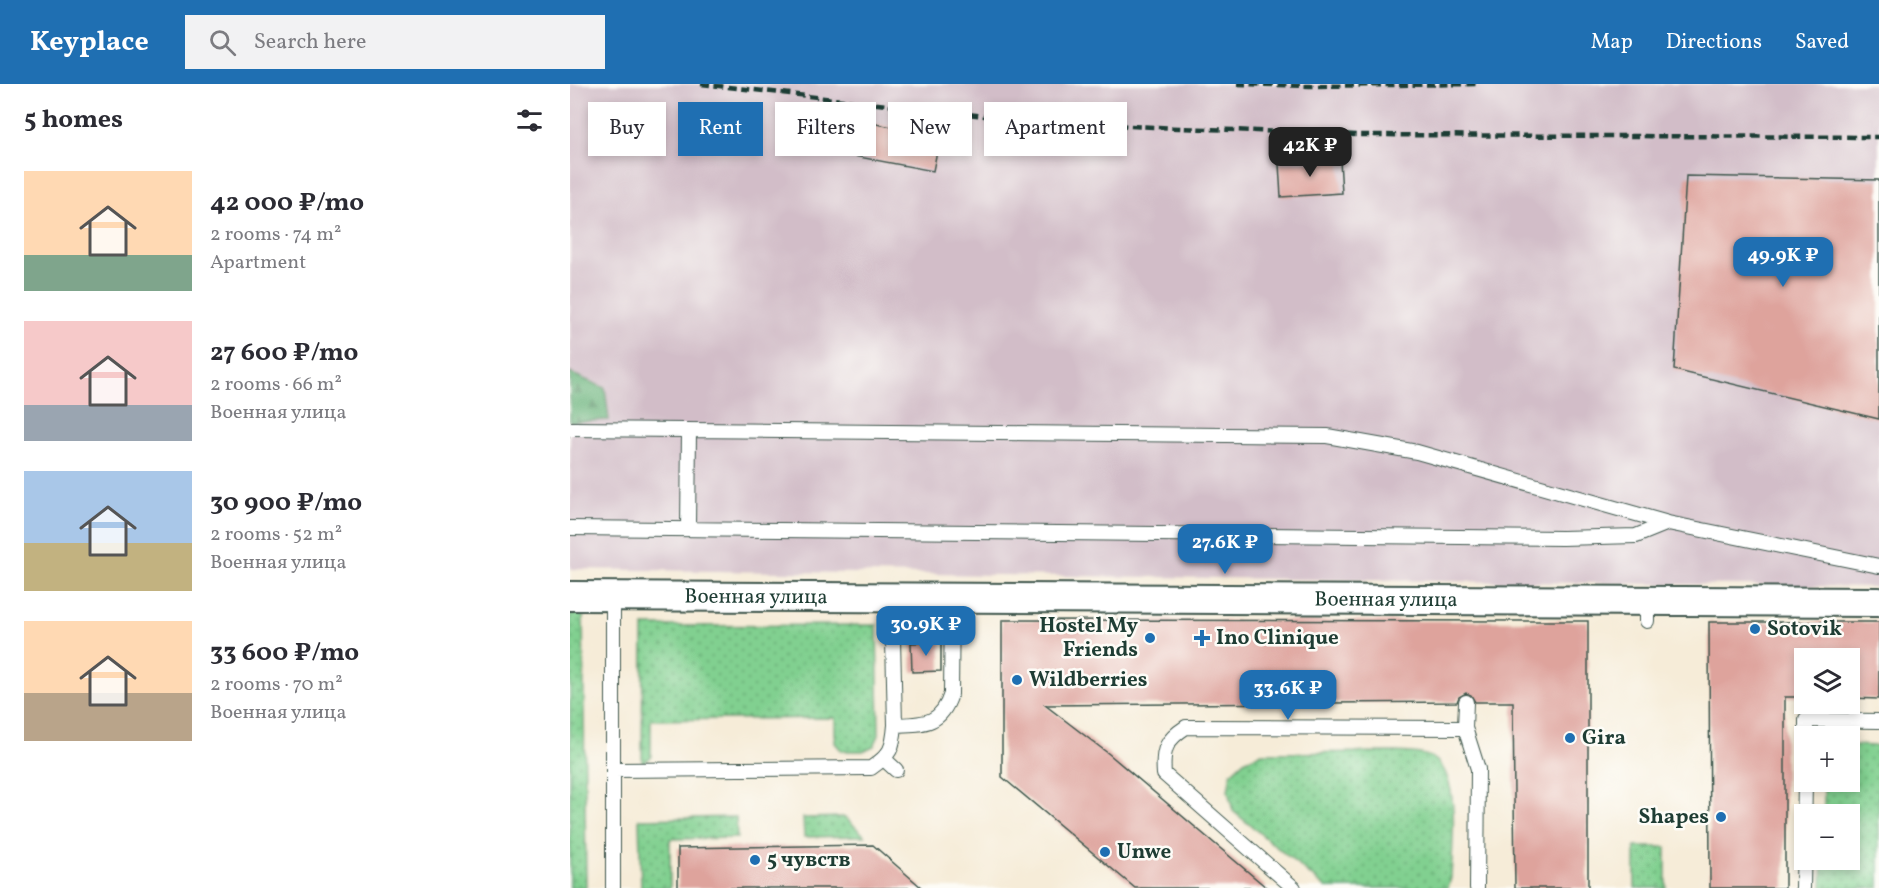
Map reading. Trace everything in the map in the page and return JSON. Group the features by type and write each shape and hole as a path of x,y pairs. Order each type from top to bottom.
{"street":[{"name":"Военная улица","path":"570,596 952,597 1647,611 1879,602"}],"lane":[{"path":"570,429 1327,436 1417,452 1668,523 1879,566"},
{"path":"688,530 690,430"},
{"path":"570,528 1562,538 1636,536 1668,523"},
{"path":"612,596 613,888"},
{"path":"613,770 871,768 884,759 894,745 892,597"},
{"path":"895,725 922,724 937,718 947,707 951,694 952,597"},
{"path":"1466,702 1466,728 1478,769 1477,888"},
{"path":"1806,726 1806,720 1879,721"},
{"path":"1294,888 1164,774 1162,756 1171,737 1186,727 1466,728"},
{"path":"884,759 896,770"},
{"path":"1803,888 1805,792"}],"shaded area":[{"path":"570,84 1879,84 1879,587 570,569"}],"green space":[{"path":"570,373 605,388 609,420 570,422"},
{"path":"570,606 583,606 586,888 570,888"},
{"path":"877,625 879,735 874,746 863,751 842,751 835,743 835,718 651,720 651,757 642,765 643,626"},
{"path":"1860,745 1879,746 1879,888 1822,888 1823,870 1860,870 1860,804 1824,804 1824,792 1860,792"},
{"path":"1397,752 1428,756 1437,761 1445,771 1452,800 1453,816 1451,878 1448,888 1326,888 1233,811 1228,791 1231,773 1244,761 1262,753"},
{"path":"736,817 737,838 670,839 670,888 641,888 639,819"},
{"path":"845,817 865,836 804,837 803,818"},
{"path":"1635,847 1666,847 1666,888 1635,888"}],"building":[{"path":"876,124 888,126 888,156 936,156 933,171 854,156 876,156"},
{"path":"1340,160 1342,193 1281,197 1279,164"},
{"path":"1686,176 1879,180 1879,419 1674,370"},
{"path":"1002,620 1588,621 1588,888 1515,888 1513,702 1475,702 1471,695 1466,693 1459,697 1457,702 1045,705 1109,754 1267,888 1135,888 1002,777"},
{"path":"1709,622 1879,622 1879,699 1860,698 1860,648 1794,648 1794,697 1785,697 1785,888 1710,888"},
{"path":"941,642 941,671 912,672 911,643"},
{"path":"873,845 922,888 678,888 678,848"}],"railway":[{"path":"701,84 993,117 1130,126 1358,135 1879,137"},
{"path":"1237,84 1309,86 1479,84"}],"place":[{"name":"Sotovik","path":"1755,629"},
{"name":"Hostel My Friends","path":"1150,638"},
{"name":"Ino Clinique","path":"1202,638"},
{"name":"Wildberries","path":"1017,680"},
{"name":"Gira","path":"1570,738"},
{"name":"Shapes","path":"1721,817"},
{"name":"Unwe","path":"1105,852"},
{"name":"5 чувств","path":"755,860"}]}
